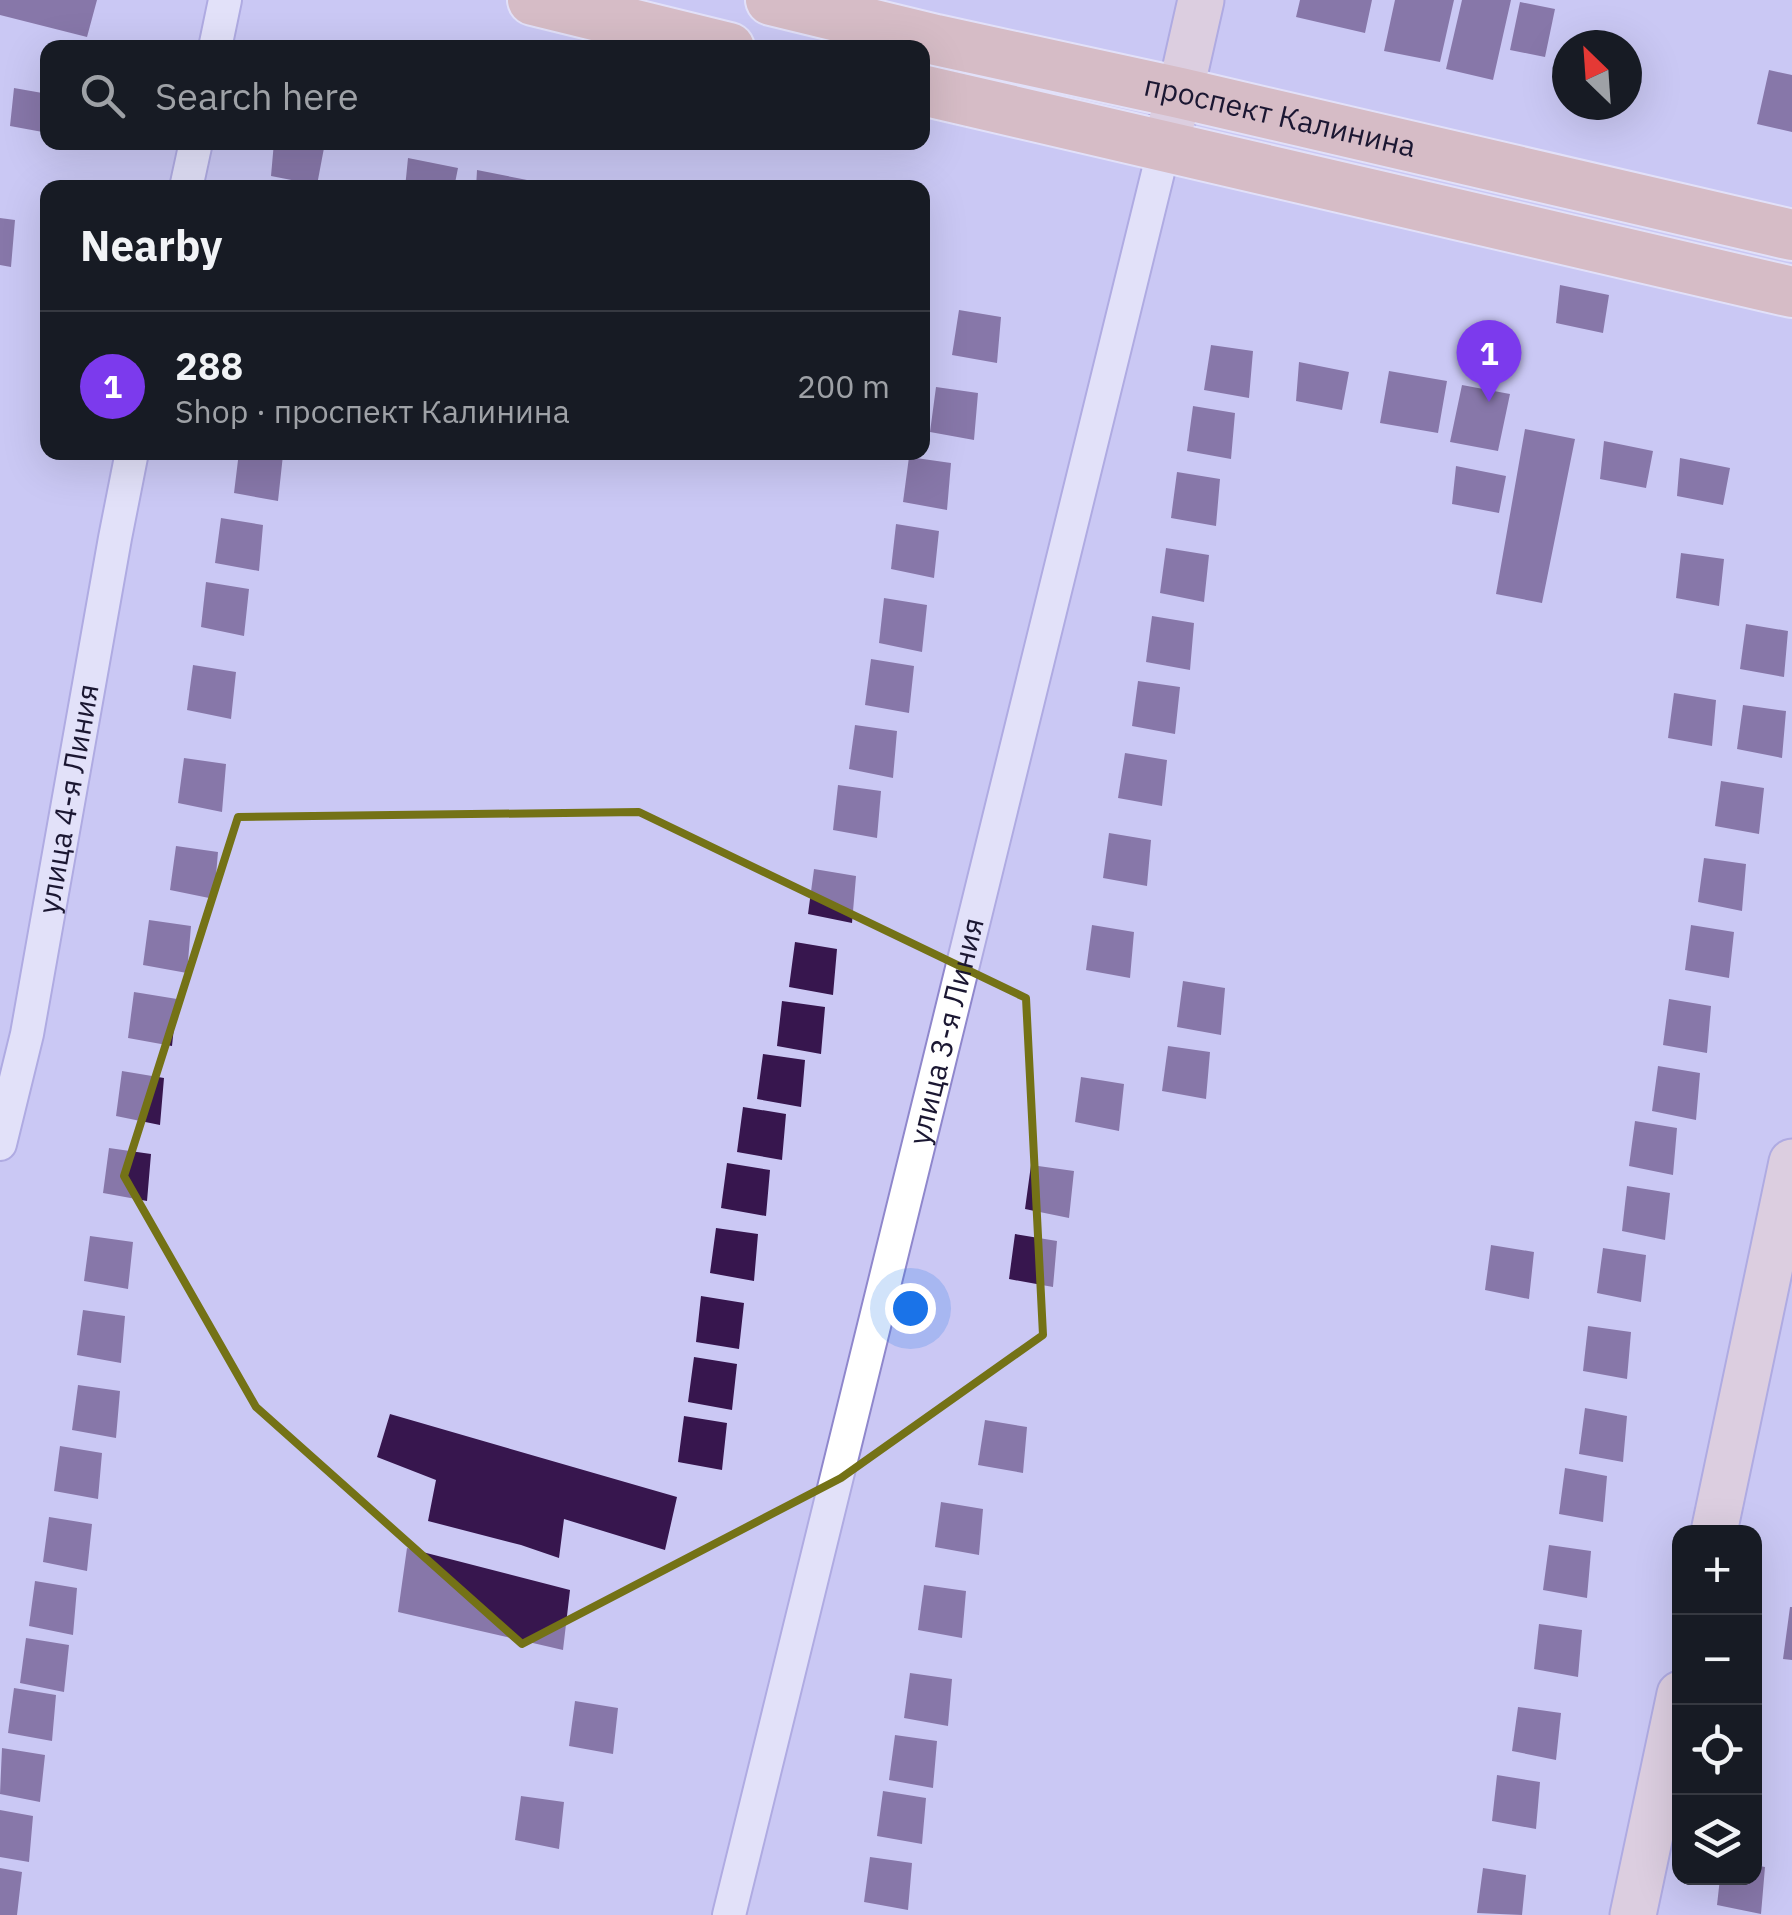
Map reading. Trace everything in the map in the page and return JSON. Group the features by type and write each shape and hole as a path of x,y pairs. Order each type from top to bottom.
{"main road":[{"path":"532,0 696,40"},
{"name":"проспект Калинина","path":"771,0 1792,235"},
{"name":"проспект Калинина","path":"930,92 1792,292"}],"street":[{"path":"216,40 224,0"},
{"path":"1164,148 1200,0"},
{"name":"улица 3-я Линия","path":"729,1915 1164,148"},
{"path":"188,180 194,150"},
{"name":"улица 4-я Линия","path":"0,1144 27,1034 130,460"},
{"path":"1715,1525 1792,1162"},
{"path":"1633,1915 1678,1705"}],"highlighted area":[{"path":"639,812 1026,998 1043,1335 841,1478 522,1644 256,1407 124,1176 238,817"}],"building":[{"path":"0,0 97,0 87,37 0,15"},
{"path":"1300,0 1372,0 1365,33 1296,17"},
{"path":"1395,0 1454,0 1440,62 1384,51"},
{"path":"1462,0 1511,0 1493,80 1446,69"},
{"path":"1520,2 1555,9 1545,57 1510,50"},
{"path":"1769,70 1792,75 1792,132 1757,124"},
{"path":"14,88 40,93 40,132 10,126"},
{"path":"273,150 324,150 318,180 271,176"},
{"path":"408,158 458,168 456,180 406,180"},
{"path":"477,170 527,180 476,180"},
{"path":"0,218 15,220 11,267 0,265"},
{"path":"1560,285 1609,295 1603,333 1556,323"},
{"path":"959,310 1001,317 997,363 952,355"},
{"path":"1211,345 1253,351 1249,398 1204,390"},
{"path":"1299,362 1349,372 1342,410 1296,401"},
{"path":"1389,371 1447,381 1438,433 1380,423"},
{"path":"1462,385 1510,394 1498,451 1450,442"},
{"path":"936,387 978,393 974,440 930,432"},
{"path":"1193,406 1235,413 1231,459 1187,451"},
{"path":"1525,429 1575,439 1542,603 1496,594"},
{"path":"1604,441 1653,451 1646,488 1600,479"},
{"path":"1680,458 1730,468 1723,505 1677,496"},
{"path":"238,460 282,460 278,501 234,493"},
{"path":"909,460 951,463 947,510 903,502"},
{"path":"1456,466 1506,476 1499,513 1452,504"},
{"path":"1177,472 1220,479 1216,526 1171,518"},
{"path":"221,518 263,525 259,571 215,563"},
{"path":"896,524 939,531 934,578 891,569"},
{"path":"1166,548 1209,555 1204,602 1160,593"},
{"path":"1681,553 1724,559 1719,606 1676,598"},
{"path":"206,582 249,589 244,636 201,627"},
{"path":"884,598 927,605 922,652 879,643"},
{"path":"1152,616 1194,623 1190,670 1146,662"},
{"path":"1746,624 1788,631 1784,677 1740,669"},
{"path":"871,659 914,666 909,713 865,705"},
{"path":"193,665 236,672 231,719 187,710"},
{"path":"1138,681 1180,687 1175,734 1132,726"},
{"path":"1674,693 1716,700 1712,746 1668,738"},
{"path":"1743,705 1786,711 1782,758 1737,749"},
{"path":"855,725 897,731 893,778 849,769"},
{"path":"1125,753 1167,760 1162,806 1118,798"},
{"path":"184,758 226,764 222,812 178,803"},
{"path":"1721,781 1764,788 1759,834 1715,826"},
{"path":"838,785 881,791 877,838 833,830"},
{"path":"1109,833 1151,840 1147,886 1103,878"},
{"path":"176,846 218,852 214,899 170,890"},
{"path":"1704,858 1746,864 1742,911 1698,902"},
{"path":"814,869 856,876 852,923 808,914"},
{"path":"149,920 191,926 187,973 143,965"},
{"path":"1092,925 1134,932 1130,978 1086,970"},
{"path":"1691,925 1734,932 1729,978 1685,970"},
{"path":"795,942 837,949 833,995 789,987"},
{"path":"1183,981 1225,988 1221,1035 1177,1027"},
{"path":"134,992 177,999 172,1046 128,1038"},
{"path":"1669,999 1711,1006 1707,1053 1663,1045"},
{"path":"782,1001 825,1007 821,1054 777,1046"},
{"path":"1168,1046 1210,1052 1206,1099 1162,1091"},
{"path":"763,1054 805,1060 801,1107 757,1099"},
{"path":"1658,1066 1700,1073 1696,1120 1652,1111"},
{"path":"122,1071 164,1078 160,1125 116,1116"},
{"path":"1081,1077 1124,1084 1119,1131 1075,1122"},
{"path":"743,1107 786,1114 782,1160 737,1152"},
{"path":"1635,1121 1677,1128 1673,1175 1629,1166"},
{"path":"109,1148 151,1154 147,1201 103,1193"},
{"path":"727,1163 770,1170 766,1216 721,1208"},
{"path":"1031,1165 1074,1171 1069,1218 1025,1209"},
{"path":"1627,1186 1670,1193 1665,1240 1622,1231"},
{"path":"716,1228 758,1234 754,1281 710,1273"},
{"path":"1015,1234 1057,1241 1053,1287 1009,1279"},
{"path":"90,1236 133,1242 128,1289 84,1281"},
{"path":"1491,1245 1534,1252 1529,1299 1485,1290"},
{"path":"1603,1248 1646,1255 1641,1302 1597,1293"},
{"path":"701,1296 744,1303 739,1349 696,1342"},
{"path":"83,1310 125,1316 121,1363 77,1355"},
{"path":"1588,1326 1631,1332 1627,1379 1583,1371"},
{"path":"694,1357 737,1364 732,1410 688,1402"},
{"path":"78,1385 120,1391 116,1438 72,1430"},
{"path":"1585,1408 1627,1416 1623,1462 1579,1454"},
{"path":"390,1414 677,1497 665,1550 564,1519 559,1558 428,1521 436,1480 377,1457"},
{"path":"684,1416 727,1423 722,1470 678,1462"},
{"path":"985,1420 1027,1427 1023,1473 978,1465"},
{"path":"60,1446 102,1453 98,1499 54,1491"},
{"path":"1565,1468 1607,1476 1603,1522 1559,1514"},
{"path":"941,1502 983,1509 979,1555 935,1547"},
{"path":"49,1517 92,1524 87,1571 43,1562"},
{"path":"1549,1545 1591,1551 1587,1598 1543,1590"},
{"path":"407,1548 570,1590 563,1650 398,1612"},
{"path":"35,1581 77,1588 73,1635 29,1626"},
{"path":"924,1585 966,1591 962,1638 918,1630"},
{"path":"1792,1607 1792,1660 1783,1659"},
{"path":"1539,1624 1582,1630 1578,1677 1534,1669"},
{"path":"26,1638 69,1645 64,1692 20,1683"},
{"path":"910,1673 952,1679 948,1726 904,1718"},
{"path":"14,1688 56,1695 52,1741 8,1733"},
{"path":"575,1701 618,1708 613,1754 569,1746"},
{"path":"1518,1707 1561,1713 1556,1760 1512,1751"},
{"path":"895,1735 937,1741 933,1788 889,1780"},
{"path":"2,1748 45,1755 40,1802 0,1794"},
{"path":"1497,1775 1540,1782 1536,1829 1492,1821"},
{"path":"883,1791 926,1798 922,1844 877,1836"},
{"path":"521,1796 564,1802 559,1849 515,1840"},
{"path":"0,1810 33,1816 29,1862 0,1857"},
{"path":"870,1857 912,1863 908,1910 864,1902"},
{"path":"1762,1866 1765,1867 1761,1914 1717,1905 1719,1885 1762,1885"},
{"path":"0,1868 22,1872 17,1915 0,1915"},
{"path":"1483,1868 1526,1875 1522,1915 1477,1913"}],"place":[{"name":"288","path":"1489,402"}]}
